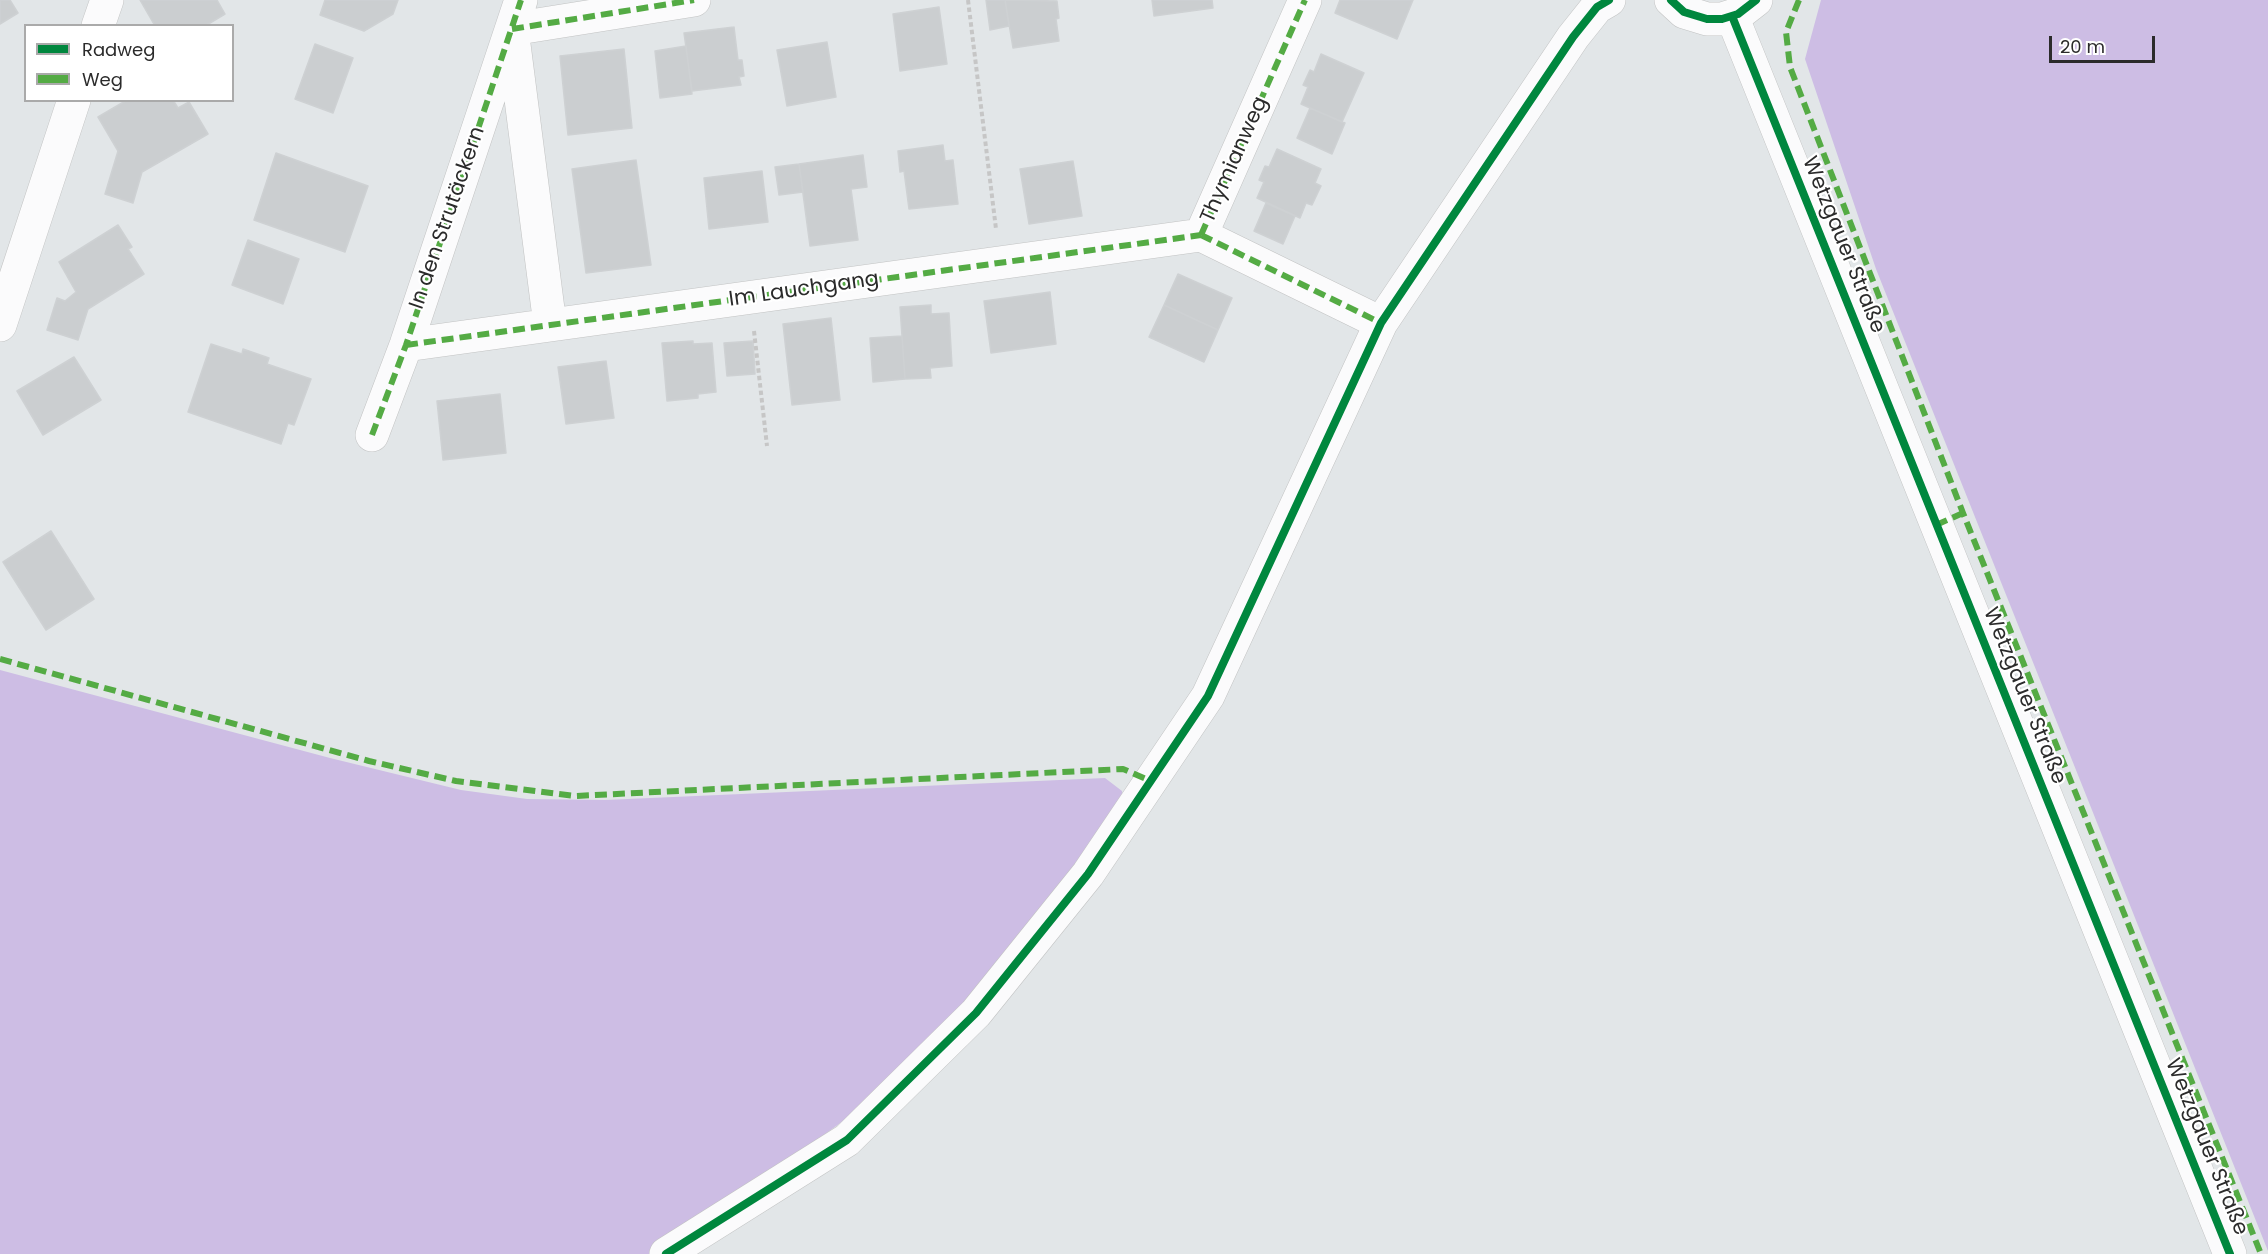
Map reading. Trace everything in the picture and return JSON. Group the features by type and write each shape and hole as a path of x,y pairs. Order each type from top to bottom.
{"street":[{"path":"99,24 107,0"},
{"path":"550,325 516,15 694,0"},
{"name":"Thymianweg","path":"1305,0 1201,235 1381,323"},
{"path":"666,1254 847,1140 976,1013 1088,874 1208,696 1381,323 1573,37 1597,7 1608,0"},
{"path":"1671,0 1684,12 1707,19 1722,19 1744,8"},
{"name":"Wetzgauer Straße","path":"1744,8 1786,151 2230,1254"},
{"name":"In den Strutäckern","path":"372,435 406,345 516,15"},
{"path":"0,325 73,102"},
{"name":"Im Lauchgang","path":"406,345 1201,235"}],"path":[{"path":"968,0 1000,263"},
{"path":"751,297 767,446"}],"shaded area":[{"path":"1821,0 2268,0 2268,1251 1876,269 1805,59"},
{"path":"0,670 330,758 461,790 527,799 605,800 1105,778 1122,791 1123,804 1025,937 915,1061 854,1113 784,1164 677,1254 0,1254"}],"building":[{"path":"0,0 10,0 18,13 0,24"},
{"path":"140,0 217,0 225,14 208,24 154,24"},
{"path":"325,0 398,0 393,14 364,31 320,15"},
{"path":"986,0 1005,0 1009,26 990,30"},
{"path":"1005,0 1057,1 1059,18 1056,19 1059,41 1013,48"},
{"path":"1152,0 1212,0 1213,8 1154,16"},
{"path":"1340,0 1413,0 1397,39 1335,13"},
{"path":"939,7 947,64 900,71 893,14"},
{"path":"734,27 738,60 742,60 744,76 739,77 741,85 692,91 684,33"},
{"path":"827,42 836,97 787,106 777,50"},
{"path":"315,44 353,58 333,113 295,99"},
{"path":"686,46 692,94 660,98 655,51"},
{"path":"624,49 632,128 568,135 560,56"},
{"path":"1321,54 1364,73 1342,122 1301,104 1308,87 1303,85 1310,70 1314,72"},
{"path":"124,102 174,102 178,108 189,102 208,134 142,172 133,203 105,194 118,151 98,117"},
{"path":"1310,108 1345,123 1332,154 1297,138"},
{"path":"943,145 945,161 953,160 958,204 909,209 904,171 900,172 898,151"},
{"path":"1277,149 1321,169 1315,183 1321,186 1312,205 1306,203 1300,218 1257,198 1264,182 1259,180 1265,166 1269,167"},
{"path":"276,153 368,186 345,252 254,220"},
{"path":"863,155 867,187 851,189 858,240 810,246 799,164"},
{"path":"636,160 651,265 586,273 572,169"},
{"path":"1073,161 1082,216 1029,224 1020,169"},
{"path":"799,164 803,192 779,195 775,167"},
{"path":"762,171 768,222 709,229 704,178"},
{"path":"1266,203 1295,216 1283,244 1254,231"},
{"path":"118,225 132,247 128,249 144,274 88,309 78,340 47,330 57,298 65,301 76,292 59,262"},
{"path":"248,240 299,259 283,304 232,285"},
{"path":"1178,274 1232,298 1218,330 1164,305"},
{"path":"1050,292 1056,344 991,353 984,301"},
{"path":"931,305 931,314 949,313 952,366 930,368 931,378 905,379 900,307"},
{"path":"1164,305 1218,330 1204,362 1149,337"},
{"path":"831,318 840,400 792,405 783,324"},
{"path":"902,336 905,379 873,382 870,338"},
{"path":"693,341 693,344 712,343 716,392 698,394 698,398 667,401 662,343"},
{"path":"753,341 755,374 727,376 724,343"},
{"path":"211,344 242,354 243,349 269,358 267,364 311,379 294,425 288,423 281,444 188,412"},
{"path":"74,357 101,400 43,435 17,391"},
{"path":"606,361 614,418 566,424 558,367"},
{"path":"500,394 506,453 443,460 437,401"},
{"path":"51,531 94,599 46,630 3,562"}],"marked path":[{"path":"372,435 406,345 521,0"},
{"path":"512,29 694,0"},
{"path":"1201,235 1305,0"},
{"path":"1799,0 1786,32 1790,67 1963,513 2261,1254"},
{"path":"1201,235 1381,323"},
{"path":"406,345 1201,235"},
{"path":"1936,525 1963,513"},
{"path":"0,659 369,761 456,781 575,796 1123,769 1151,781"}],"cycle path":[{"path":"666,1254 847,1140 976,1013 1088,874 1208,696 1381,323 1573,37 1597,7 1609,0"},
{"path":"1671,0 1684,12 1707,19 1722,19 1738,14 1756,0"},
{"path":"1732,16 2230,1254"}]}
